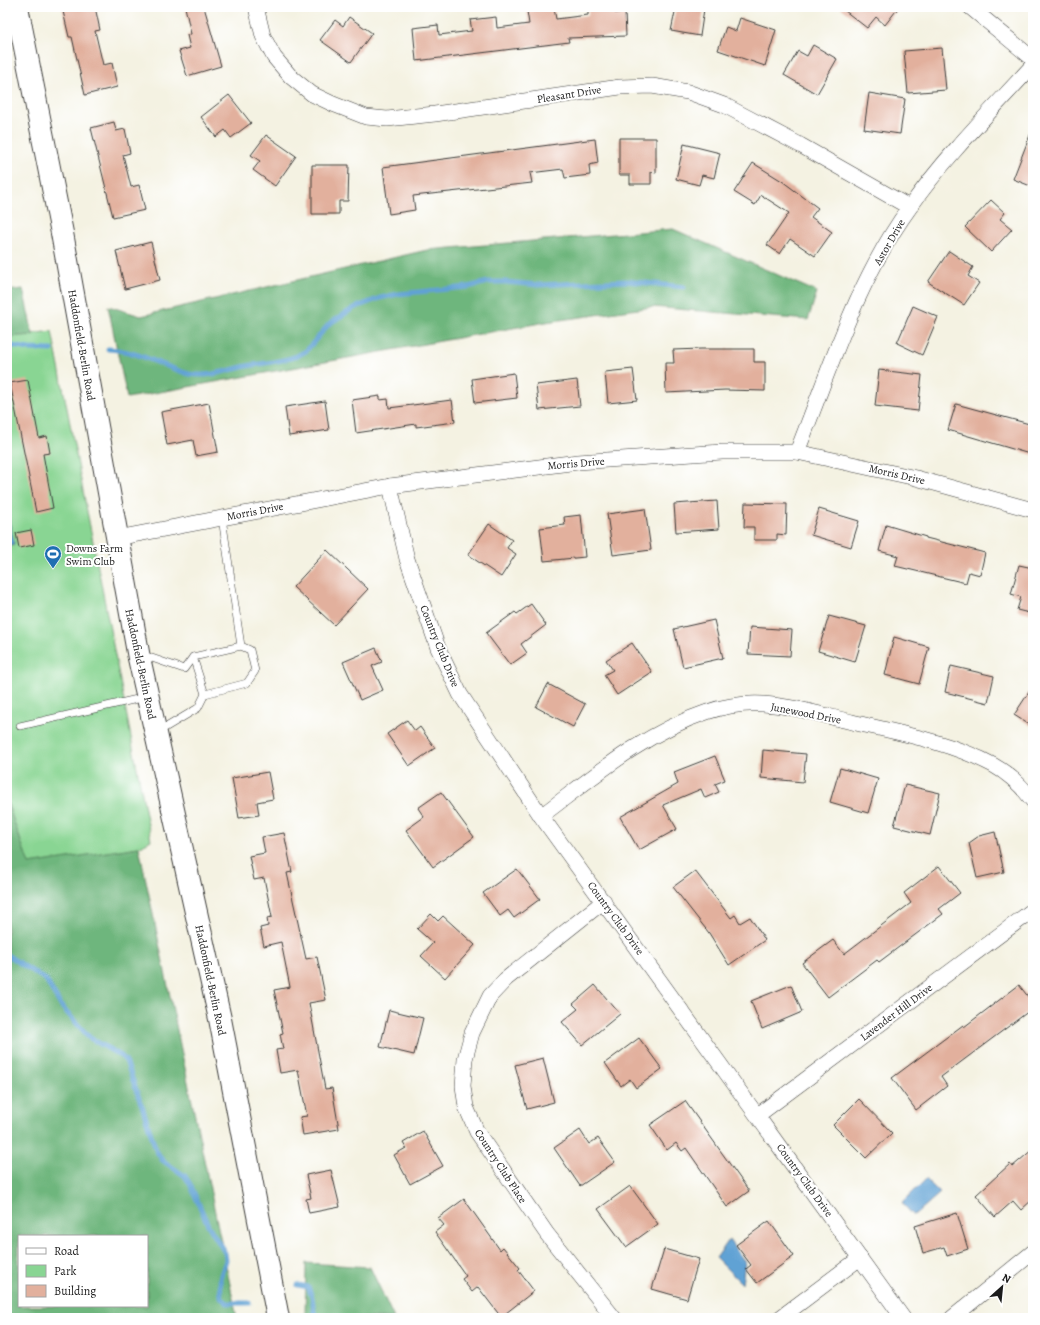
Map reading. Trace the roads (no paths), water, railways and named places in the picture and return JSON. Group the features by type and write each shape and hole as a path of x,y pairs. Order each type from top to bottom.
{"main road":[{"name":"Haddonfield-Berlin Road","path":"17,7 62,233 138,653 220,1019 278,1318"}],"street":[{"name":"Pleasant Drive","path":"256,7 264,36 270,50 291,77 312,94 332,104 366,117 387,119 435,114 620,87 652,86 688,92 724,105 800,145 909,207"},
{"path":"970,7 1033,59"},
{"name":"Astor Drive","path":"797,452 852,312 882,250 909,207 934,175 1033,65"},
{"name":"Morris Drive","path":"117,538 390,486 578,462 722,452 797,452 916,478 1033,510"},
{"name":"Country Club Drive","path":"390,486 407,559 438,648 460,694 541,816 604,901 903,1318"},
{"name":"Junewood Drive","path":"541,816 614,761 648,739 686,720 738,704 764,704 795,709 920,738 959,750 993,765 1012,777 1033,801"},
{"name":"Country Club Place","path":"604,901 506,979 490,996 472,1034 465,1059 463,1086 466,1107 477,1132 547,1234 614,1318"},
{"name":"Lavender Hill Drive","path":"758,1115 1033,910"},
{"path":"952,1318 1033,1252"},
{"path":"780,1318 860,1258"}],"lane":[{"path":"222,518 241,646"},
{"path":"138,653 184,669 193,657 241,646 250,650 255,671 247,683 205,694"},
{"path":"156,734 198,708 205,694 193,657"},
{"path":"20,726 148,697"}],"water":[{"path":"7,511 14,544 7,546"},
{"path":"926,1179 940,1193 914,1216 902,1203"},
{"path":"729,1240 745,1262 742,1284 716,1258"}],"waterway":[{"path":"108,349 139,355 189,374 203,375 279,361 297,356 306,351 329,324 354,308 380,298 398,294 468,287 488,282 539,285 626,281 684,287"},
{"path":"7,345 29,349 52,350"},
{"path":"7,955 46,980 61,1006 90,1038 121,1056 126,1061 156,1150 162,1160 185,1176 208,1225 225,1253 226,1260 220,1278 221,1297 227,1303 249,1303"},
{"path":"298,1285 308,1287 312,1297 315,1318"}],"place":[{"name":"Downs Farm Swim Club","path":"53,569"}]}
